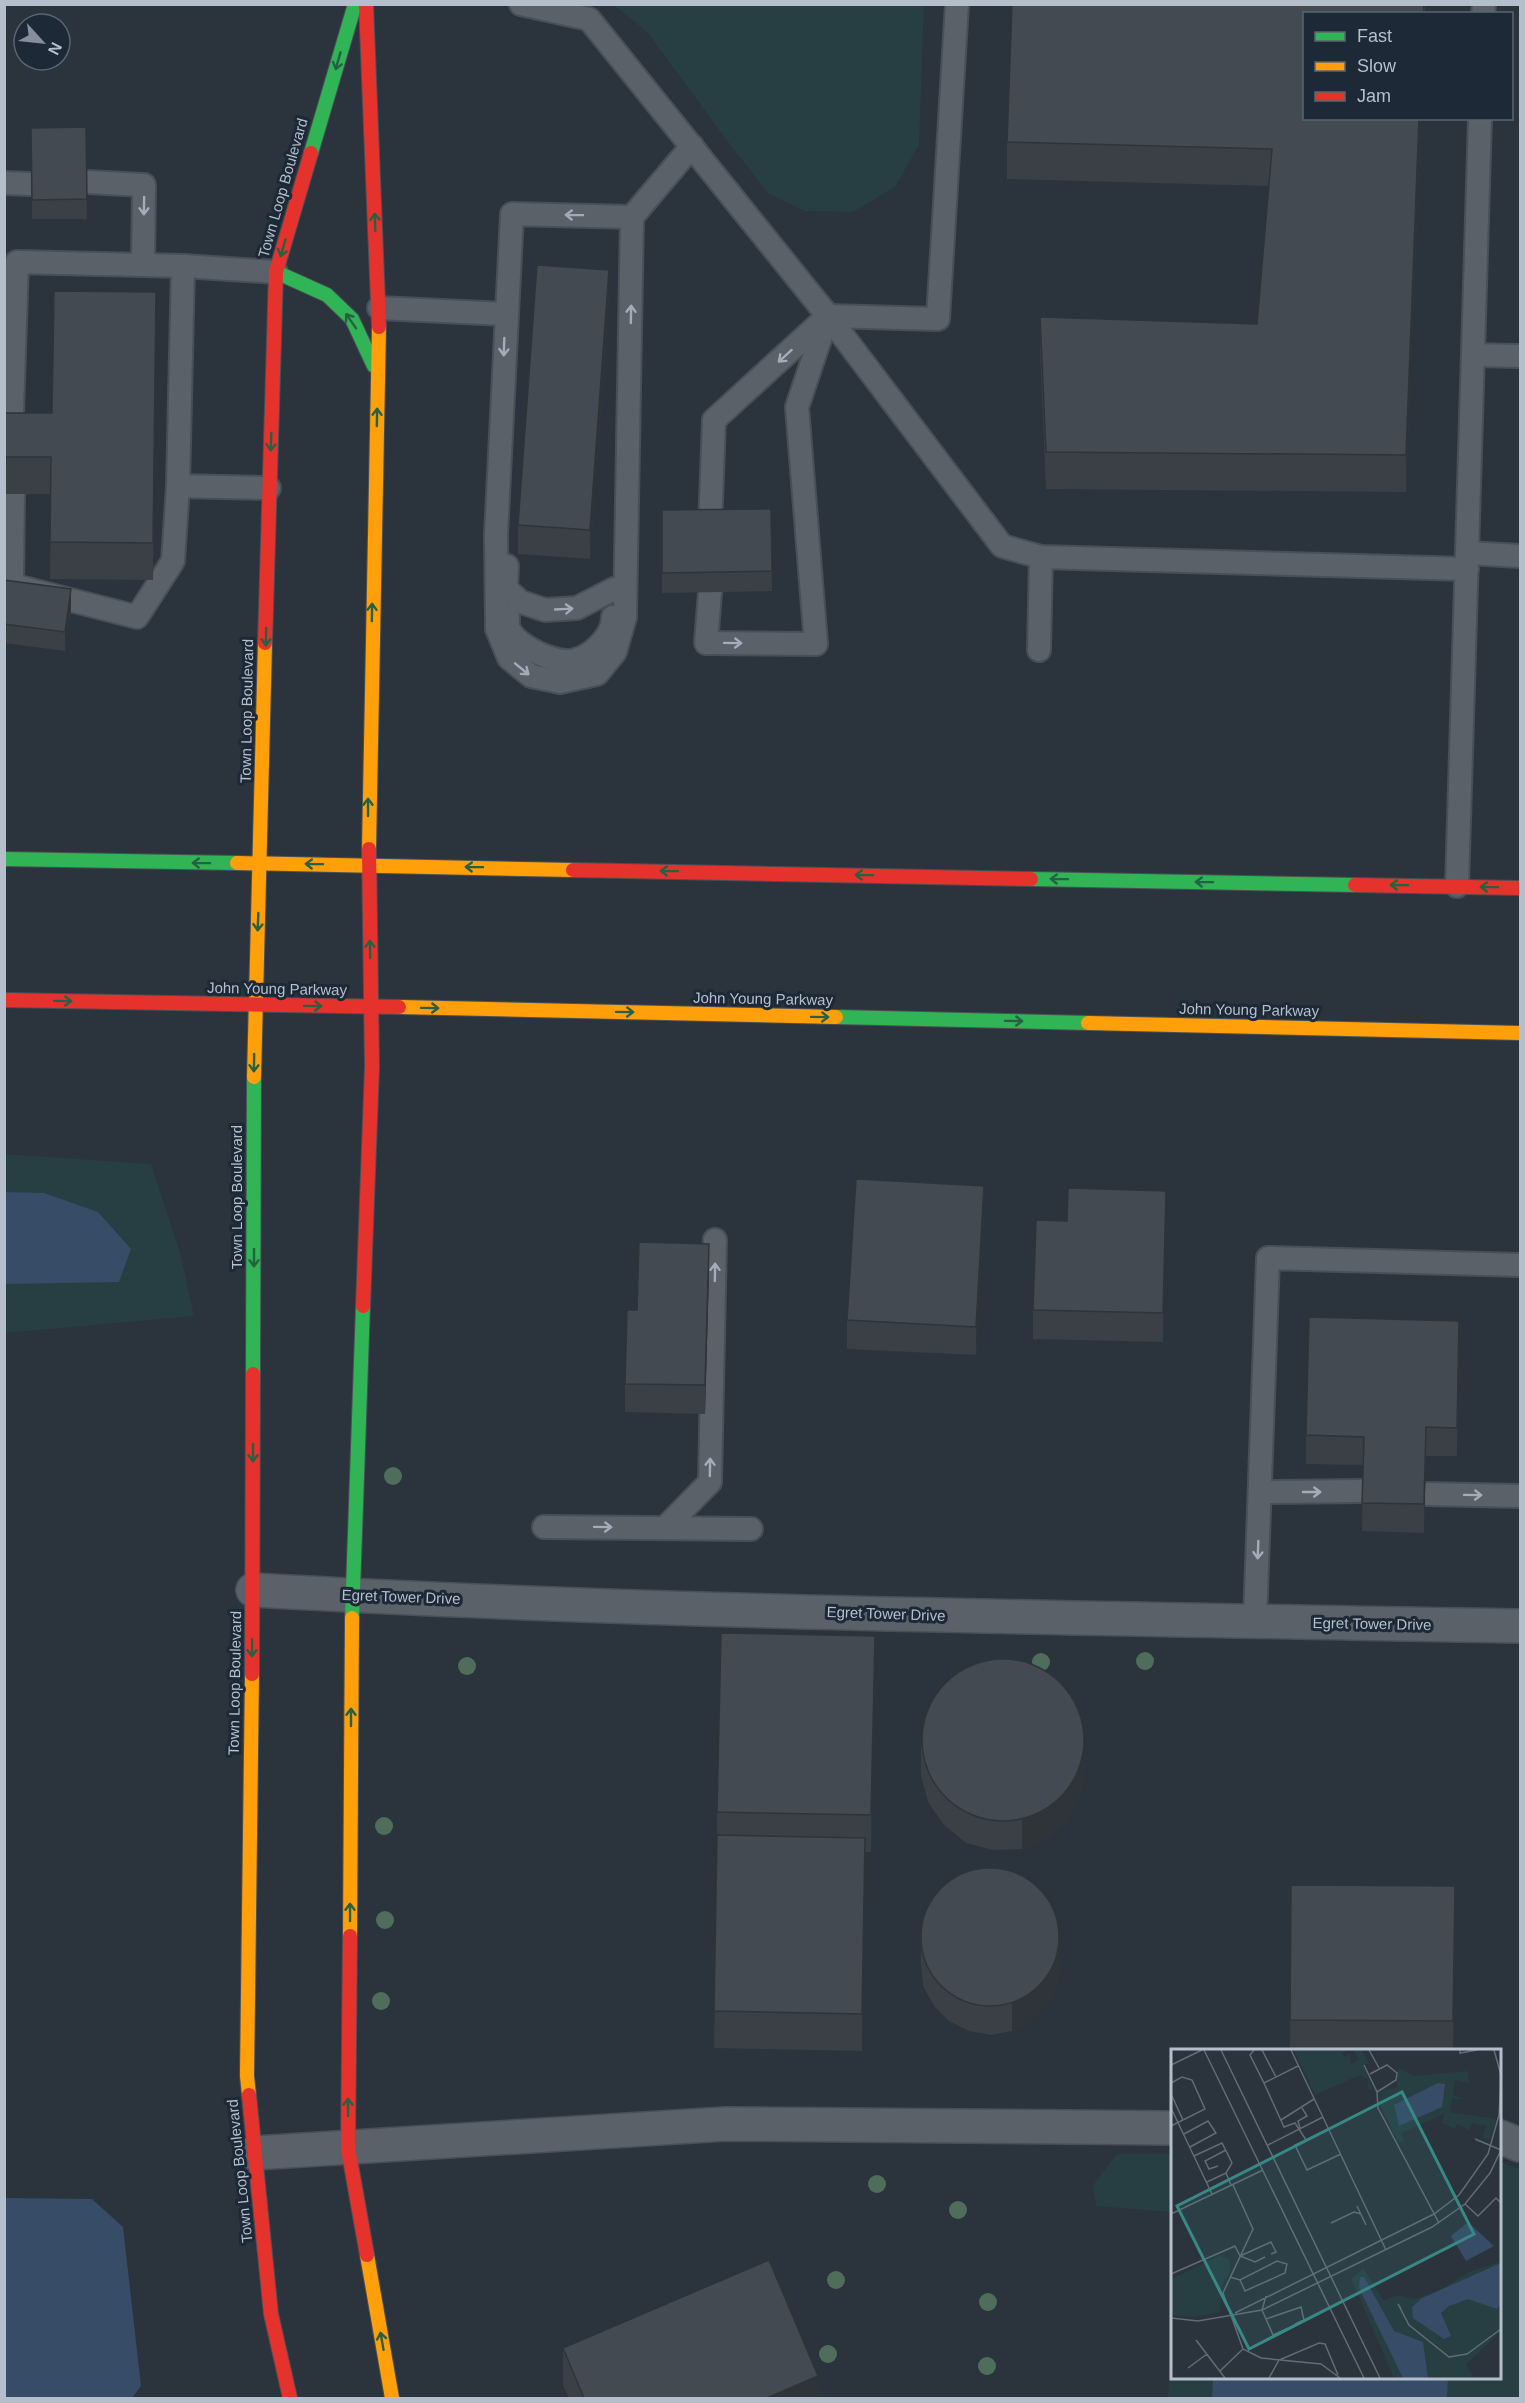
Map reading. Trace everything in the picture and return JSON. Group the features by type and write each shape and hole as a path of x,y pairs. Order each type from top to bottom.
{"main road":[{"name":"Town Loop Boulevard","path":"290,2398 271,2314 247,2076 253,1590 256,1005 269,488 276,272 355,4"},
{"path":"366,4 379,308 368,801 372,1067 352,1595 348,2148 392,2398"},
{"path":"276,272 327,296 352,319 378,373"},
{"path":"4,859 1521,888"},
{"name":"John Young Parkway","path":"4,1000 1521,1033"}],"street":[{"name":"Egret Tower Drive","path":"253,1590 898,1615 1521,1626"},
{"path":"255,2153 725,2124 1171,2128"},
{"path":"1501,2137 1521,2145"}],"lane":[{"path":"521,4 589,19 828,316 1002,546 1041,557 1467,561 1521,555"},
{"path":"710,529 714,420 828,316 938,319 957,4"},
{"path":"1457,886 1480,120"},
{"path":"632,217 512,214 505,314 496,535 497,629 509,658 531,676 560,682 597,674 615,652 625,617 632,217 692,147"},
{"path":"86,182 144,185 143,265"},
{"path":"4,183 31,184"},
{"path":"10,449 11,256 276,272"},
{"path":"13,494 12,585 137,617 172,561 178,486 183,266"},
{"path":"379,308 505,314"},
{"path":"710,591 706,643 816,644 797,407 828,316"},
{"path":"496,535 507,550 508,629 520,644 556,659 574,660 599,647 613,623 619,367 631,355"},
{"path":"1473,355 1521,356"},
{"path":"178,486 269,488"},
{"path":"1039,650 1041,557"},
{"path":"506,588 521,602 545,610 577,608 614,589"},
{"path":"665,1528 710,1482 715,1240"},
{"path":"1255,1622 1268,1258 1521,1265"},
{"path":"1260,1492 1364,1491"},
{"path":"1425,1494 1521,1496"},
{"path":"544,1527 751,1529"}],"green space":[{"path":"614,5 924,5 919,145 895,187 853,212 805,211 769,194 648,33"},
{"path":"4,1154 151,1164 181,1256 194,1316 5,1333"},
{"path":"1117,2154 1171,2154 1171,2212 1096,2206 1093,2185"},
{"path":"1501,2162 1520,2169 1520,2398 1168,2398 1171,2346 1171,2379 1501,2379"}],"water":[{"path":"5,1192 44,1193 98,1212 131,1249 119,1282 5,1284"},
{"path":"5,2198 92,2199 123,2227 141,2386 132,2398 5,2398"},
{"path":"1213,2379 1448,2379 1447,2398 1212,2398"}],"building":[{"path":"1012,4 1424,4 1423,12 1303,12 1303,120 1419,120 1406,455 1046,452 1040,317 1257,324 1272,149 1007,142"},
{"path":"86,127 87,199 32,200 31,128"},
{"path":"537,265 609,270 590,530 518,525"},
{"path":"54,291 156,292 153,543 50,542 51,457 4,457 4,413 52,413"},
{"path":"771,509 772,571 662,573 662,510"},
{"path":"4,580 71,589 65,632 4,624"},
{"path":"856,1179 984,1186 976,1327 847,1320"},
{"path":"1068,1188 1166,1191 1163,1313 1033,1310 1036,1220 1067,1221"},
{"path":"639,1242 709,1244 705,1385 625,1384 627,1310 637,1310"},
{"path":"1309,1317 1459,1321 1457,1428 1426,1427 1424,1504 1362,1503 1364,1437 1306,1435"},
{"path":"721,1633 875,1636 871,1815 717,1812"},
{"path":"1003,1659 1019,1660 1034,1665 1061,1682 1078,1709 1083,1724 1083,1756 1078,1771 1061,1798 1034,1815 1019,1820 1003,1821 987,1820 972,1815 945,1798 928,1771 923,1756 922,1740 923,1724 928,1709 945,1682 972,1665 987,1660"},
{"path":"717,1835 865,1838 862,2014 714,2011"},
{"path":"990,1868 1016,1873 1039,1888 1054,1911 1059,1937 1054,1963 1039,1986 1016,2001 990,2006 964,2001 941,1986 926,1963 921,1937 926,1911 941,1888 964,1873"},
{"path":"1291,1885 1455,1886 1453,2021 1290,2020"},
{"path":"769,2260 818,2376 767,2398 584,2398 563,2348"}],"traffic: fast":[{"path":"311,153 355,4"},
{"path":"276,272 327,295 352,319 374,366"},
{"path":"4,859 237,863"},
{"path":"1031,879 1355,885"},
{"path":"836,1017 1088,1023"},
{"path":"253,1374 254,1077"},
{"path":"352,1618 363,1306"}],"traffic: slow":[{"path":"369,849 379,327"},
{"path":"254,1077 265,643"},
{"path":"237,863 573,870"},
{"path":"399,1007 836,1017"},
{"path":"1088,1023 1520,1033"},
{"path":"350,1936 352,1618"},
{"path":"249,2095 247,2076 252,1674"},
{"path":"367,2255 392,2398"}],"traffic: jam":[{"path":"366,4 379,327"},
{"path":"265,643 276,272 311,153"},
{"path":"363,1306 372,1067 369,849"},
{"path":"573,870 1031,879"},
{"path":"1355,885 1520,888"},
{"path":"4,1000 399,1007"},
{"path":"252,1674 253,1374"},
{"path":"350,1936 348,2148 367,2255"},
{"path":"249,2095 271,2314 290,2398"}]}
